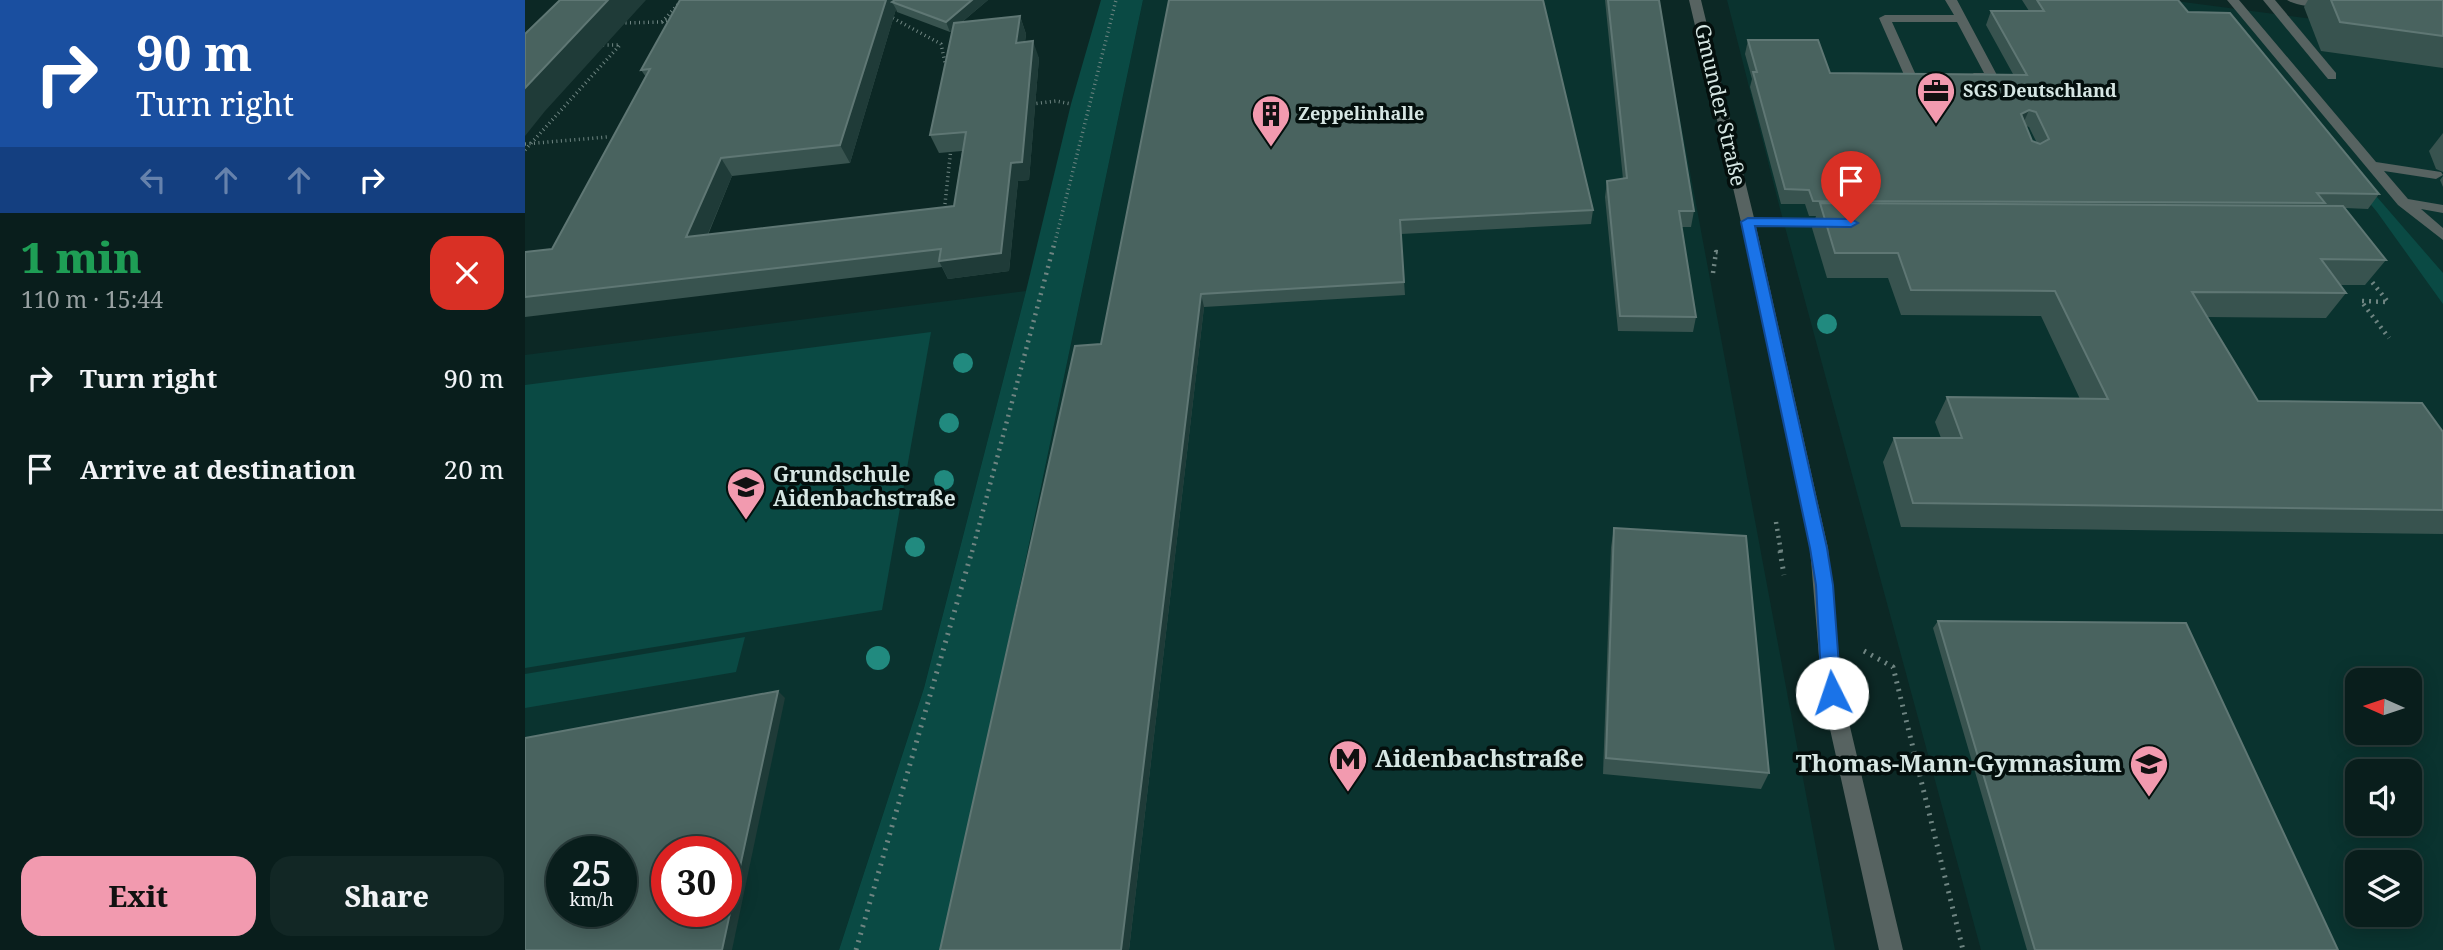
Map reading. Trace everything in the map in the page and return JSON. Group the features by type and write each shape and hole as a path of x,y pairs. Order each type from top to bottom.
{"street":[{"name":"Gmunder Straße","path":"1695,0 1748,222 1819,548 1832,693 1891,950"},
{"path":"1951,0 1995,83 1965,77"},
{"path":"2233,0 2403,202 2443,235"},
{"path":"2269,0 2332,76"},
{"path":"2293,0 2347,7"},
{"path":"1952,77 1911,77 1885,18 1961,19"},
{"path":"2371,165 2436,176"},
{"path":"2403,202 2443,209"},
{"path":"1748,222 1851,223"}],"path":[{"path":"661,22 682,0"},
{"path":"856,950 922,737 1044,290 1116,0"},
{"path":"880,9 941,44 949,78"},
{"path":"619,23 661,22 685,13"},
{"path":"525,150 620,45 594,45"},
{"path":"1024,105 1056,101 1071,104"},
{"path":"525,144 607,137"},
{"path":"943,218 949,185 951,145"},
{"path":"2363,269 2388,302 2361,301 2389,338"},
{"path":"1827,630 1893,667 1963,950"}],"shaded area":[{"path":"1143,0 1658,0 1835,950 944,950"},
{"path":"1727,0 2168,0 2443,36 2443,950 1981,950 1779,205"},
{"name":"Grundschule Aidenbachstraße","path":"1026,291 924,688 839,950 525,950 525,355"}],"green space":[{"path":"1101,0 1143,0 944,950 839,950 924,688 1071,104"},
{"path":"2224,27 2231,29 2443,273 2443,304 2377,212"},
{"path":"931,332 882,610 525,668 525,385"},
{"path":"745,637 736,672 525,708 525,674"}],"building":[{"path":"560,0 608,0 525,88 525,34"},
{"path":"680,0 886,0 840,145 721,158 686,237 954,206 966,132 930,135 954,23 1020,16 1016,43 1033,41 1022,162 1011,163 1001,253 939,261 941,249 525,297 525,252 552,249 650,69 641,70"},
{"path":"972,0 946,22 892,2"},
{"path":"1169,0 1543,0 1593,210 1400,220 1404,282 1201,294 1121,950 940,950 1075,346 1101,344"},
{"path":"1608,0 1659,0 1694,211 1679,211 1696,317 1620,316 1607,181 1627,178"},
{"path":"2037,0 2178,0 2188,12 2230,13 2379,194 2317,193 2325,203 1813,201 1809,190 1785,189 1753,72 1757,72 1748,40 1818,40 1830,73 2027,75 1991,11 2044,11","holes":["2029,110 2036,112 2049,139 2040,144 2032,141 2021,114"]},
{"path":"2331,0 2443,0 2443,36 2340,22"},
{"path":"1820,203 2343,206 2386,260 2321,259 2346,293 2192,292 2258,401 2422,403 2443,432 2443,510 1913,503 1894,438 1962,438 1947,397 2108,399 2055,291 1911,290 1898,253 1835,253"},
{"path":"1614,528 1746,536 1769,773 1606,758"},
{"path":"1938,621 2186,623 2338,950 2035,950"},
{"path":"778,691 742,858 742,836 651,836 651,927 727,927 722,950 525,950 525,738"}],"place":[{"name":"SGS Deutschland","path":"1936,125"},
{"name":"Zeppelinhalle","path":"1271,148"},
{"name":"Grundschule Aidenbachstraße","path":"746,521"},
{"name":"Aidenbachstraße","path":"1348,793"},
{"name":"Thomas-Mann-Gymnasium","path":"2149,798"}],"route":[{"path":"1832,693 1819,548 1748,222 1851,223"}]}
